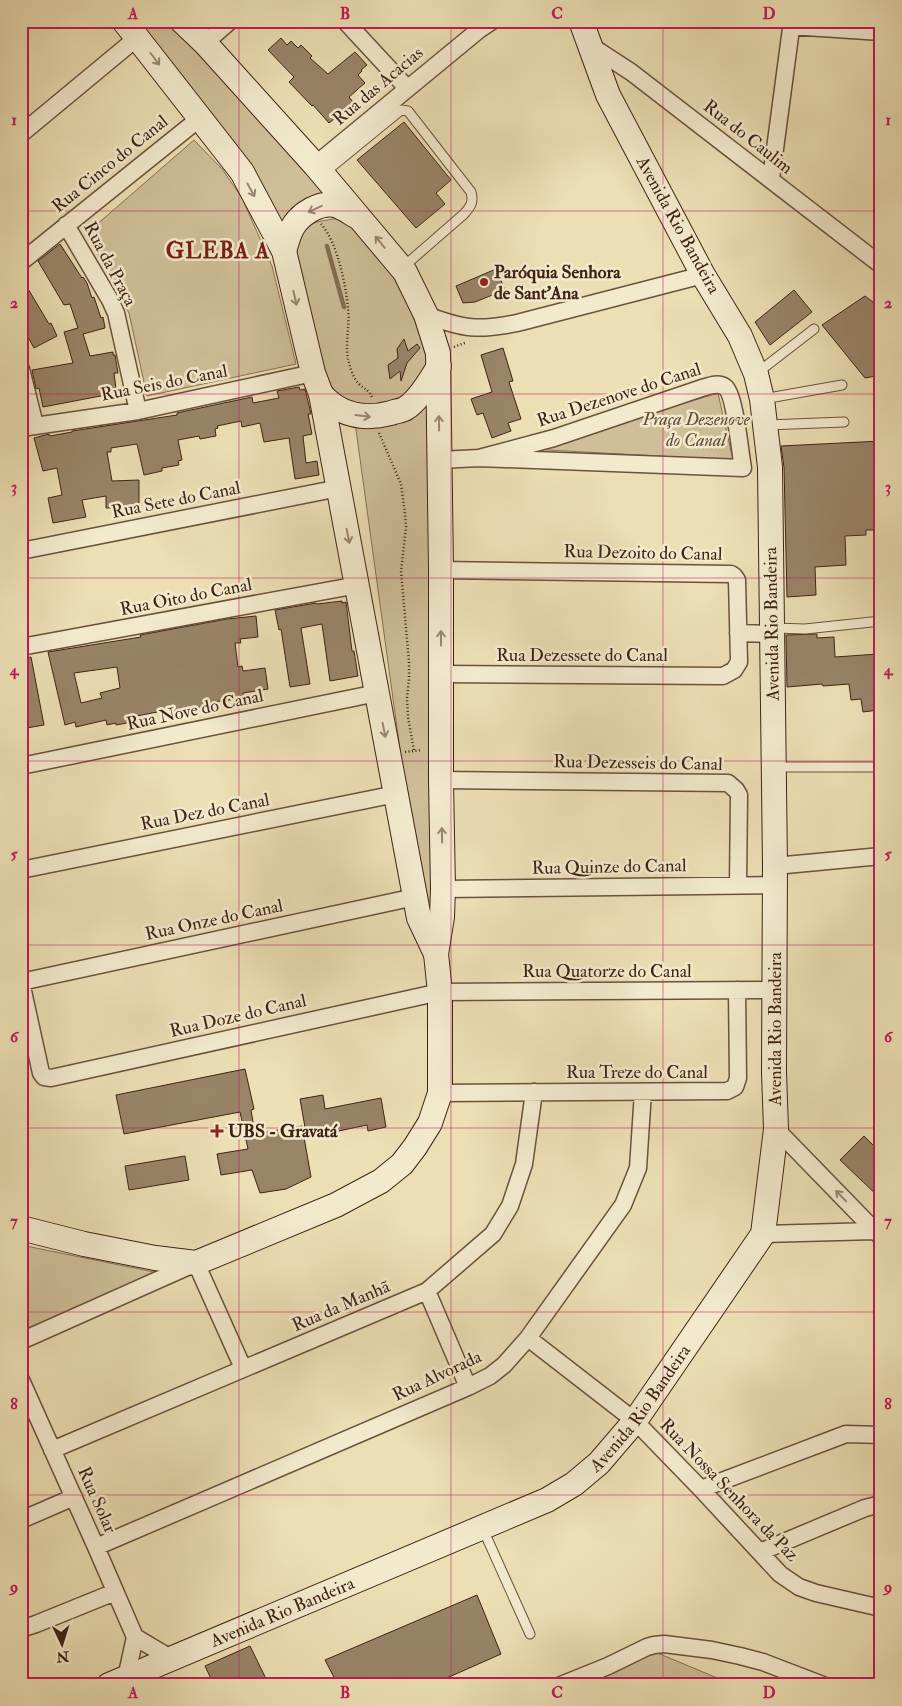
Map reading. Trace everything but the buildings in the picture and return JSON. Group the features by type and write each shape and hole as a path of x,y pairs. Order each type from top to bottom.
{"street":[{"path":"21,1341 196,1263 336,1205 381,1181 402,1164 416,1147 430,1123 440,1093 440,992 436,954 442,917 443,888 438,353 426,315 405,272 319,169 205,43 182,21"},
{"path":"205,43 230,21"},
{"path":"345,21 407,88"},
{"name":"Rua das Acacias","path":"319,169 407,88 492,21"},
{"name":"Avenida Rio Bandeira","path":"118,1681 546,1500 574,1484 599,1463 636,1421 763,1234 776,1129 770,467 766,425 756,374 740,336 703,274 608,95 581,21"},
{"path":"771,179 791,23 881,32"},
{"path":"21,134 131,29 242,172 284,251 317,383 339,488 419,918 436,954"},
{"name":"Rua do Caulim","path":"588,44 632,72 771,179 879,257"},
{"name":"Rua Cinco do Canal","path":"21,262 200,118"},
{"path":"284,251 293,225 315,208 324,205 335,206 360,218"},
{"name":"Rua da Praça","path":"66,224 116,313 138,411"},
{"path":"426,315 454,325 472,328 491,328 517,323 703,274"},
{"path":"317,383 328,402 340,410 354,415 375,417 406,408 424,389 439,366"},
{"path":"21,369 28,427"},
{"name":"Rua Seis do Canal","path":"28,427 317,383"},
{"name":"Rua Dezenove do Canal","path":"440,460 479,458 743,468 734,409 729,391 726,387 716,385 702,388 554,438 479,458"},
{"name":"Rua Sete do Canal","path":"21,551 339,488"},
{"name":"Rua Dezoito do Canal","path":"441,570 731,574 737,580 739,662 734,670 723,676"},
{"name":"Rua Oito do Canal","path":"21,647 358,585"},
{"path":"738,633 772,631"},
{"name":"Rua Dezessete do Canal","path":"441,674 723,676"},
{"name":"Rua Nove do Canal","path":"21,766 377,692"},
{"name":"Rua Dezesseis do Canal","path":"441,780 728,783 736,790 738,795 738,885"},
{"name":"Rua Dez do Canal","path":"21,870 396,794"},
{"name":"Rua Quinze do Canal","path":"443,888 738,885 881,856"},
{"path":"410,868 419,874 428,874 435,872 443,864"},
{"name":"Rua Onze do Canal","path":"21,982 416,897"},
{"name":"Rua Doze do Canal","path":"21,982 41,1073 44,1077 51,1078 440,992"},
{"name":"Rua Treze do Canal","path":"440,1093 727,1091 735,1087 738,1078 737,990"},
{"name":"Rua Quatorze do Canal","path":"440,992 774,990"},
{"name":"Rua da Manhã","path":"52,1450 427,1291 492,1234 510,1206 524,1164 534,1092"},
{"name":"Rua Alvorada","path":"96,1547 468,1387 490,1376 504,1365 528,1338 623,1205 638,1168 643,1092"},
{"path":"776,1129 878,1234"},
{"path":"21,1228 84,1244 169,1260 196,1263"},
{"path":"763,1234 878,1234"},
{"path":"196,1263 243,1368"},
{"path":"427,1291 468,1387"},
{"name":"Rua Nossa Senhora da Paz","path":"528,1338 636,1421 780,1574 799,1587 816,1593 881,1608"},
{"name":"Rua Solar","path":"21,1380 26,1404 52,1450 74,1497 134,1637"},
{"path":"701,1489 846,1434 881,1436"},
{"path":"21,1520 74,1497"},
{"path":"760,1552 865,1508 881,1504"},
{"path":"21,1629 116,1592"},
{"path":"118,1681 134,1637 172,1659"},
{"path":"561,1685 654,1645 678,1645 712,1650 763,1662 823,1685"}],"lane":[{"path":"319,169 401,110 408,111 472,192 473,199 472,205 464,214 401,268"},
{"path":"756,374 814,329"},
{"path":"762,399 842,385"},
{"path":"766,425 844,422"},
{"path":"772,631 881,621"},
{"path":"774,768 872,767"},
{"path":"481,1526 530,1634"}],"path":[{"path":"318,222 326,230 331,240 344,283 348,309 347,335 351,368 359,384 367,389 374,404"},
{"path":"379,433 401,484 405,514 406,527 401,571 409,679 408,717 414,751"},
{"path":"396,753 428,749"}],"green space":[{"path":"125,21 182,21 360,218 312,207 284,251"},
{"path":"194,140 222,169 242,198 272,266 296,364 147,396 129,313 87,233"},
{"path":"339,218 355,228 404,288 424,339 427,362 418,383 399,401 383,406 351,403 328,389 294,248 303,232 311,224"},
{"path":"432,378 437,981 420,895 354,415 375,417"},
{"name":"Praça Dezenove do Canal","path":"718,393 733,460 529,449"},
{"path":"21,1245 154,1272 21,1333"},
{"path":"636,1644 734,1685 575,1685"}],"waterway":[{"path":"327,246 344,307"}],"place":[{"name":"Paróquia Senhora de Sant'Ana","path":"484,282"},
{"name":"UBS - Gravatá","path":"217,1131"}],"district":[{"name":"GLEBA A","path":"218,251"}]}
